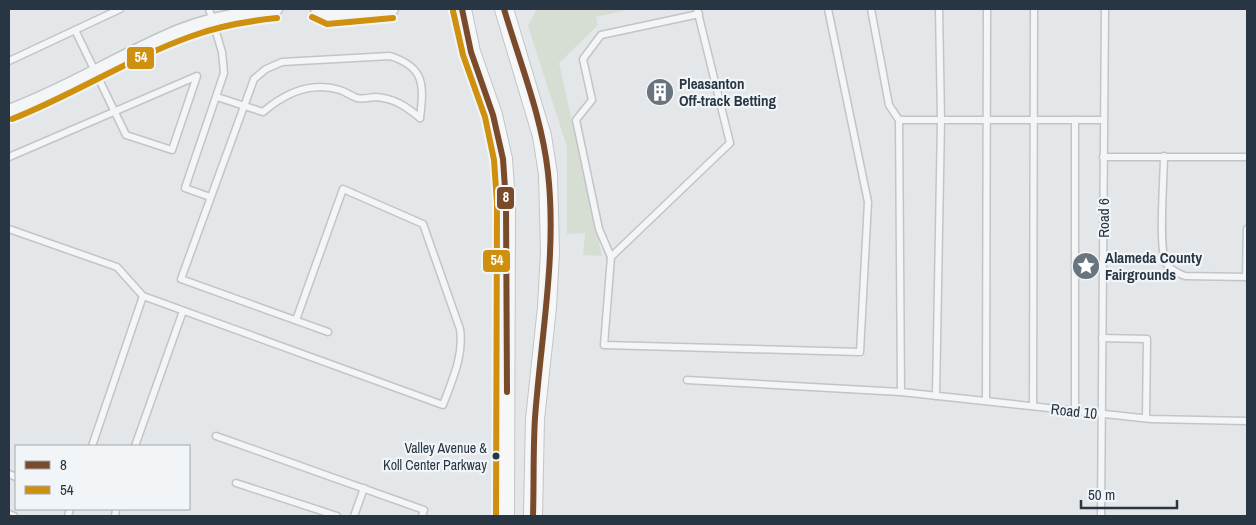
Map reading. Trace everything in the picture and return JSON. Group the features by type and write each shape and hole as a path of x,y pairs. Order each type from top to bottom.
{"main road":[{"path":"462,9 471,52 492,115 501,150 506,203 505,516"},
{"path":"504,9 542,136 548,174 550,261 535,420 533,516"}],"street":[{"path":"9,111 96,73 179,32 210,14 276,9"},
{"path":"317,9 328,15 392,9"}],"lane":[{"path":"9,61 120,9"},
{"path":"611,257 730,143 698,12 601,35 583,59 592,100 576,120 599,229 611,257 604,345 860,352 868,202 828,9"},
{"path":"871,9 889,105 899,120 901,392"},
{"path":"936,396 940,120 939,9"},
{"path":"986,401 987,9"},
{"path":"1033,406 1034,9"},
{"name":"Road 6","path":"1101,516 1105,9"},
{"path":"210,14 222,52 224,73 184,188 210,197"},
{"path":"9,157 115,111 133,103 197,76 172,150 126,135 115,111 75,30"},
{"path":"217,97 244,105 263,112 288,94 303,88 322,86 341,90 359,99 376,97 392,99 407,107 420,118 423,92 414,68 405,60 390,56 282,62 266,69 254,79 244,105 180,279 328,332"},
{"path":"899,120 1104,120"},
{"path":"1074,120 1075,411"},
{"path":"1104,156 1247,157"},
{"path":"1164,156 1163,247 1166,262 1177,273 1185,276 1247,277 1247,229"},
{"path":"9,229 117,267 143,296 443,405 461,354 462,341 460,329 423,224 343,189 296,320"},
{"path":"92,445 143,296"},
{"path":"135,445 183,311"},
{"path":"1102,338 1147,339 1146,418"},
{"name":"Road 10","path":"687,380 901,392 1146,418 1247,421"},
{"path":"216,436 424,510 422,516"},
{"path":"236,483 337,516"},
{"path":"354,516 364,488"},
{"path":"9,514 14,516"}],"shaded area":[{"path":"537,9 631,9 596,17 598,25 559,63 602,256 583,255 585,233 567,234 567,147 528,26"}],"transit line":[{"name":"8","path":"462,9 471,52 493,115 503,159 506,203 507,392"},
{"name":"8","path":"504,9 541,131 548,173 550,204 551,234 547,296 535,418 533,516"},
{"name":"54","path":"453,11 463,55 485,117 494,160 497,203 496,516"},
{"name":"54","path":"312,17 327,24 393,18"},
{"name":"54","path":"12,119 146,55 192,36 234,24 277,18"}],"place":[{"name":"Pleasanton Off-track Betting","path":"660,92"},
{"name":"Alameda County Fairgrounds","path":"1086,266"},
{"name":"Valley Avenue & Koll Center Parkway","path":"496,456"}]}
